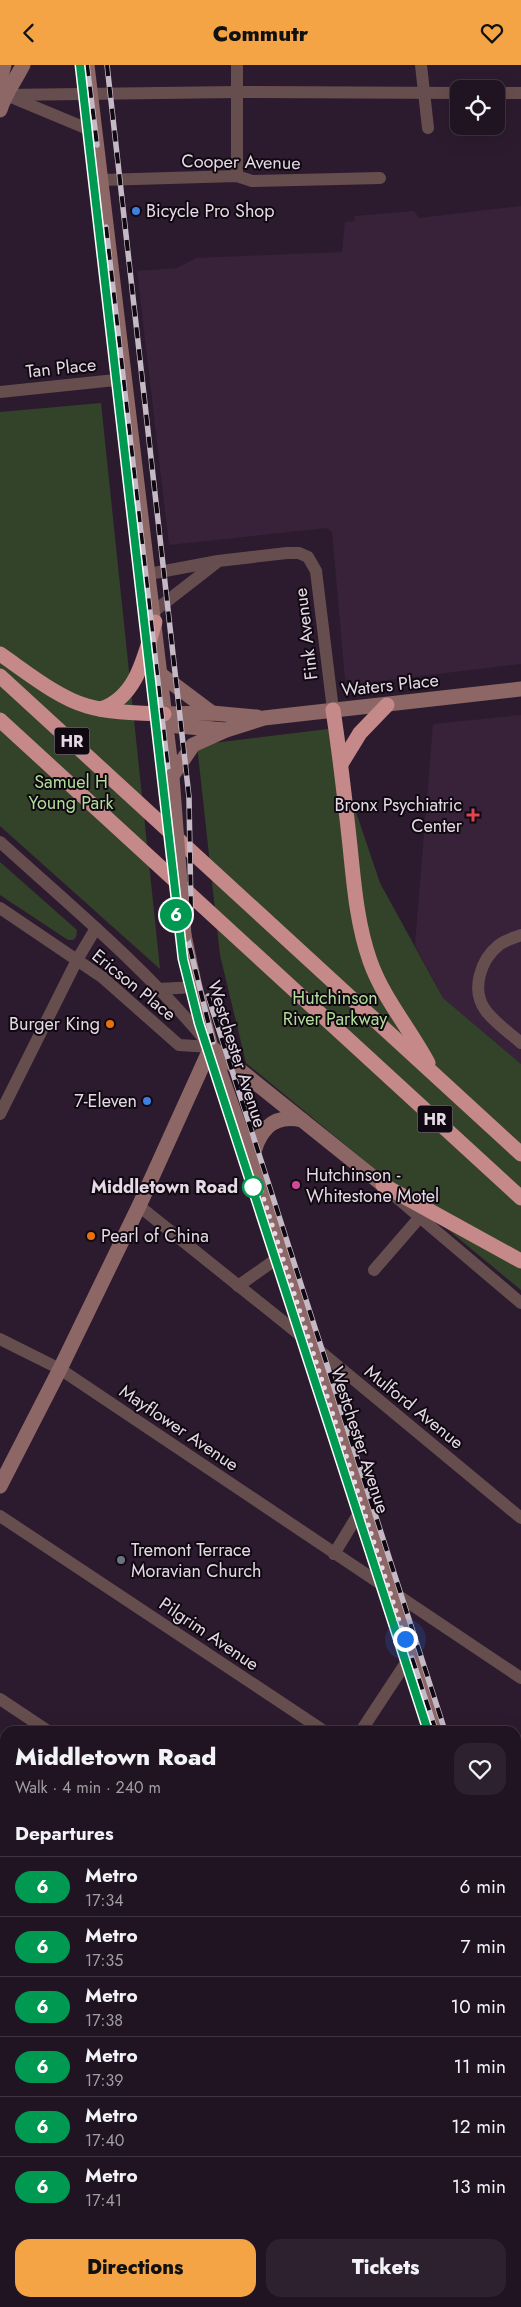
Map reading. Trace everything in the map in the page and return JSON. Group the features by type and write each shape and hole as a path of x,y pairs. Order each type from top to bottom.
{"highway":[{"path":"102,709 114,704 129,688 141,667 154,617"},
{"path":"0,654 69,699 85,706 165,720"},
{"name":"HR","path":"0,677 521,1154"},
{"path":"341,764 360,733 387,705"},
{"path":"333,710 357,906 370,961 383,988 413,1035 435,1075"},
{"name":"HR","path":"0,720 521,1198"},
{"path":"383,1185 521,1261"}],"main road":[{"path":"4,65 1,76 4,95"},
{"path":"0,110 4,95 16,79 23,65"},
{"name":"Westchester Avenue","path":"87,65 172,776 184,935 195,987 204,1047 252,1163 388,1588 434,1726"},
{"path":"160,674 212,713"},
{"name":"Waters Place","path":"165,720 212,713 264,718 521,689"},
{"name":"Waters Place","path":"165,720 226,731 264,718"},
{"path":"172,776 193,745 226,731"},
{"path":"0,1486 60,1369 139,1206 204,1047 302,1120 383,1185"},
{"path":"252,1163 255,1144 275,1121 288,1118 302,1120"}],"street":[{"path":"237,65 237,176"},
{"path":"421,65 428,128"},
{"path":"4,95 237,92 450,93"},
{"path":"505,93 521,93"},
{"path":"4,95 95,132"},
{"name":"Cooper Avenue","path":"101,180 237,176 252,181 380,178"},
{"name":"Tan Place","path":"0,392 125,379"},
{"name":"Fink Avenue","path":"218,561 287,553 300,553 308,557 316,571 333,710"},
{"path":"149,575 218,561"},
{"path":"154,617 218,561"},
{"name":"Ericson Place","path":"0,842 96,928 183,1013 204,1047"},
{"name":"Ericson Place","path":"0,908 102,977 179,1045 204,1047"},
{"path":"0,1114 77,960 96,928"},
{"path":"521,935 501,943 490,953 482,965 478,994 486,1011 521,1043"},
{"name":"Ericson Place","path":"159,989 195,987"},
{"path":"383,1185 521,1303"},
{"name":"Mulford Avenue","path":"139,1206 310,1343 521,1518"},
{"path":"374,1270 420,1217"},
{"path":"238,1286 282,1255"},
{"name":"Mayflower Avenue","path":"0,1339 60,1369 521,1677"},
{"path":"334,1553 362,1507"},
{"name":"Pilgrim Avenue","path":"0,1516 316,1726"},
{"path":"364,1726 411,1655"},
{"path":"0,1699 40,1726"}],"shaded area":[{"path":"521,206 521,664 354,684 345,679 332,532 327,528 169,545 137,271 177,268 196,258 342,252 345,222 355,221 354,216 414,211 419,218"},
{"name":"Bronx Psychiatric Center","path":"521,715 521,1064 443,998 415,945 433,724"}],"green space":[{"name":"Samuel H Young Park","path":"101,403 160,969 0,826 0,412"},
{"name":"Hutchinson River Parkway","path":"328,729 380,883 443,998 521,1064 521,1290 246,1063 220,955 197,745"},
{"path":"0,862 77,930 76,937 73,940 68,940 0,895"}],"railway":[{"path":"80,65 183,960 199,1023 426,1726"},
{"path":"87,65 97,145"},
{"path":"107,65 189,797 191,913"},
{"path":"106,227 187,936 213,1042"},
{"path":"208,996 443,1726"},
{"path":"412,1658 434,1726"}],"metro line":[{"name":"6","path":"80,65 176,915 183,959 199,1023 426,1726"}],"place":[{"name":"Bicycle Pro Shop","path":"136,211"},
{"name":"Bronx Psychiatric Center","path":"473,815"},
{"name":"Burger King","path":"110,1024"},
{"name":"7-Eleven","path":"147,1101"},
{"name":"Hutchinson - Whitestone Motel","path":"296,1185"},
{"name":"Middletown Road","path":"253,1187"},
{"name":"Pearl of China","path":"91,1236"},
{"name":"Tremont Terrace Moravian Church","path":"121,1560"}],"route":[{"path":"253,1187 258,1181 405,1639"}]}
